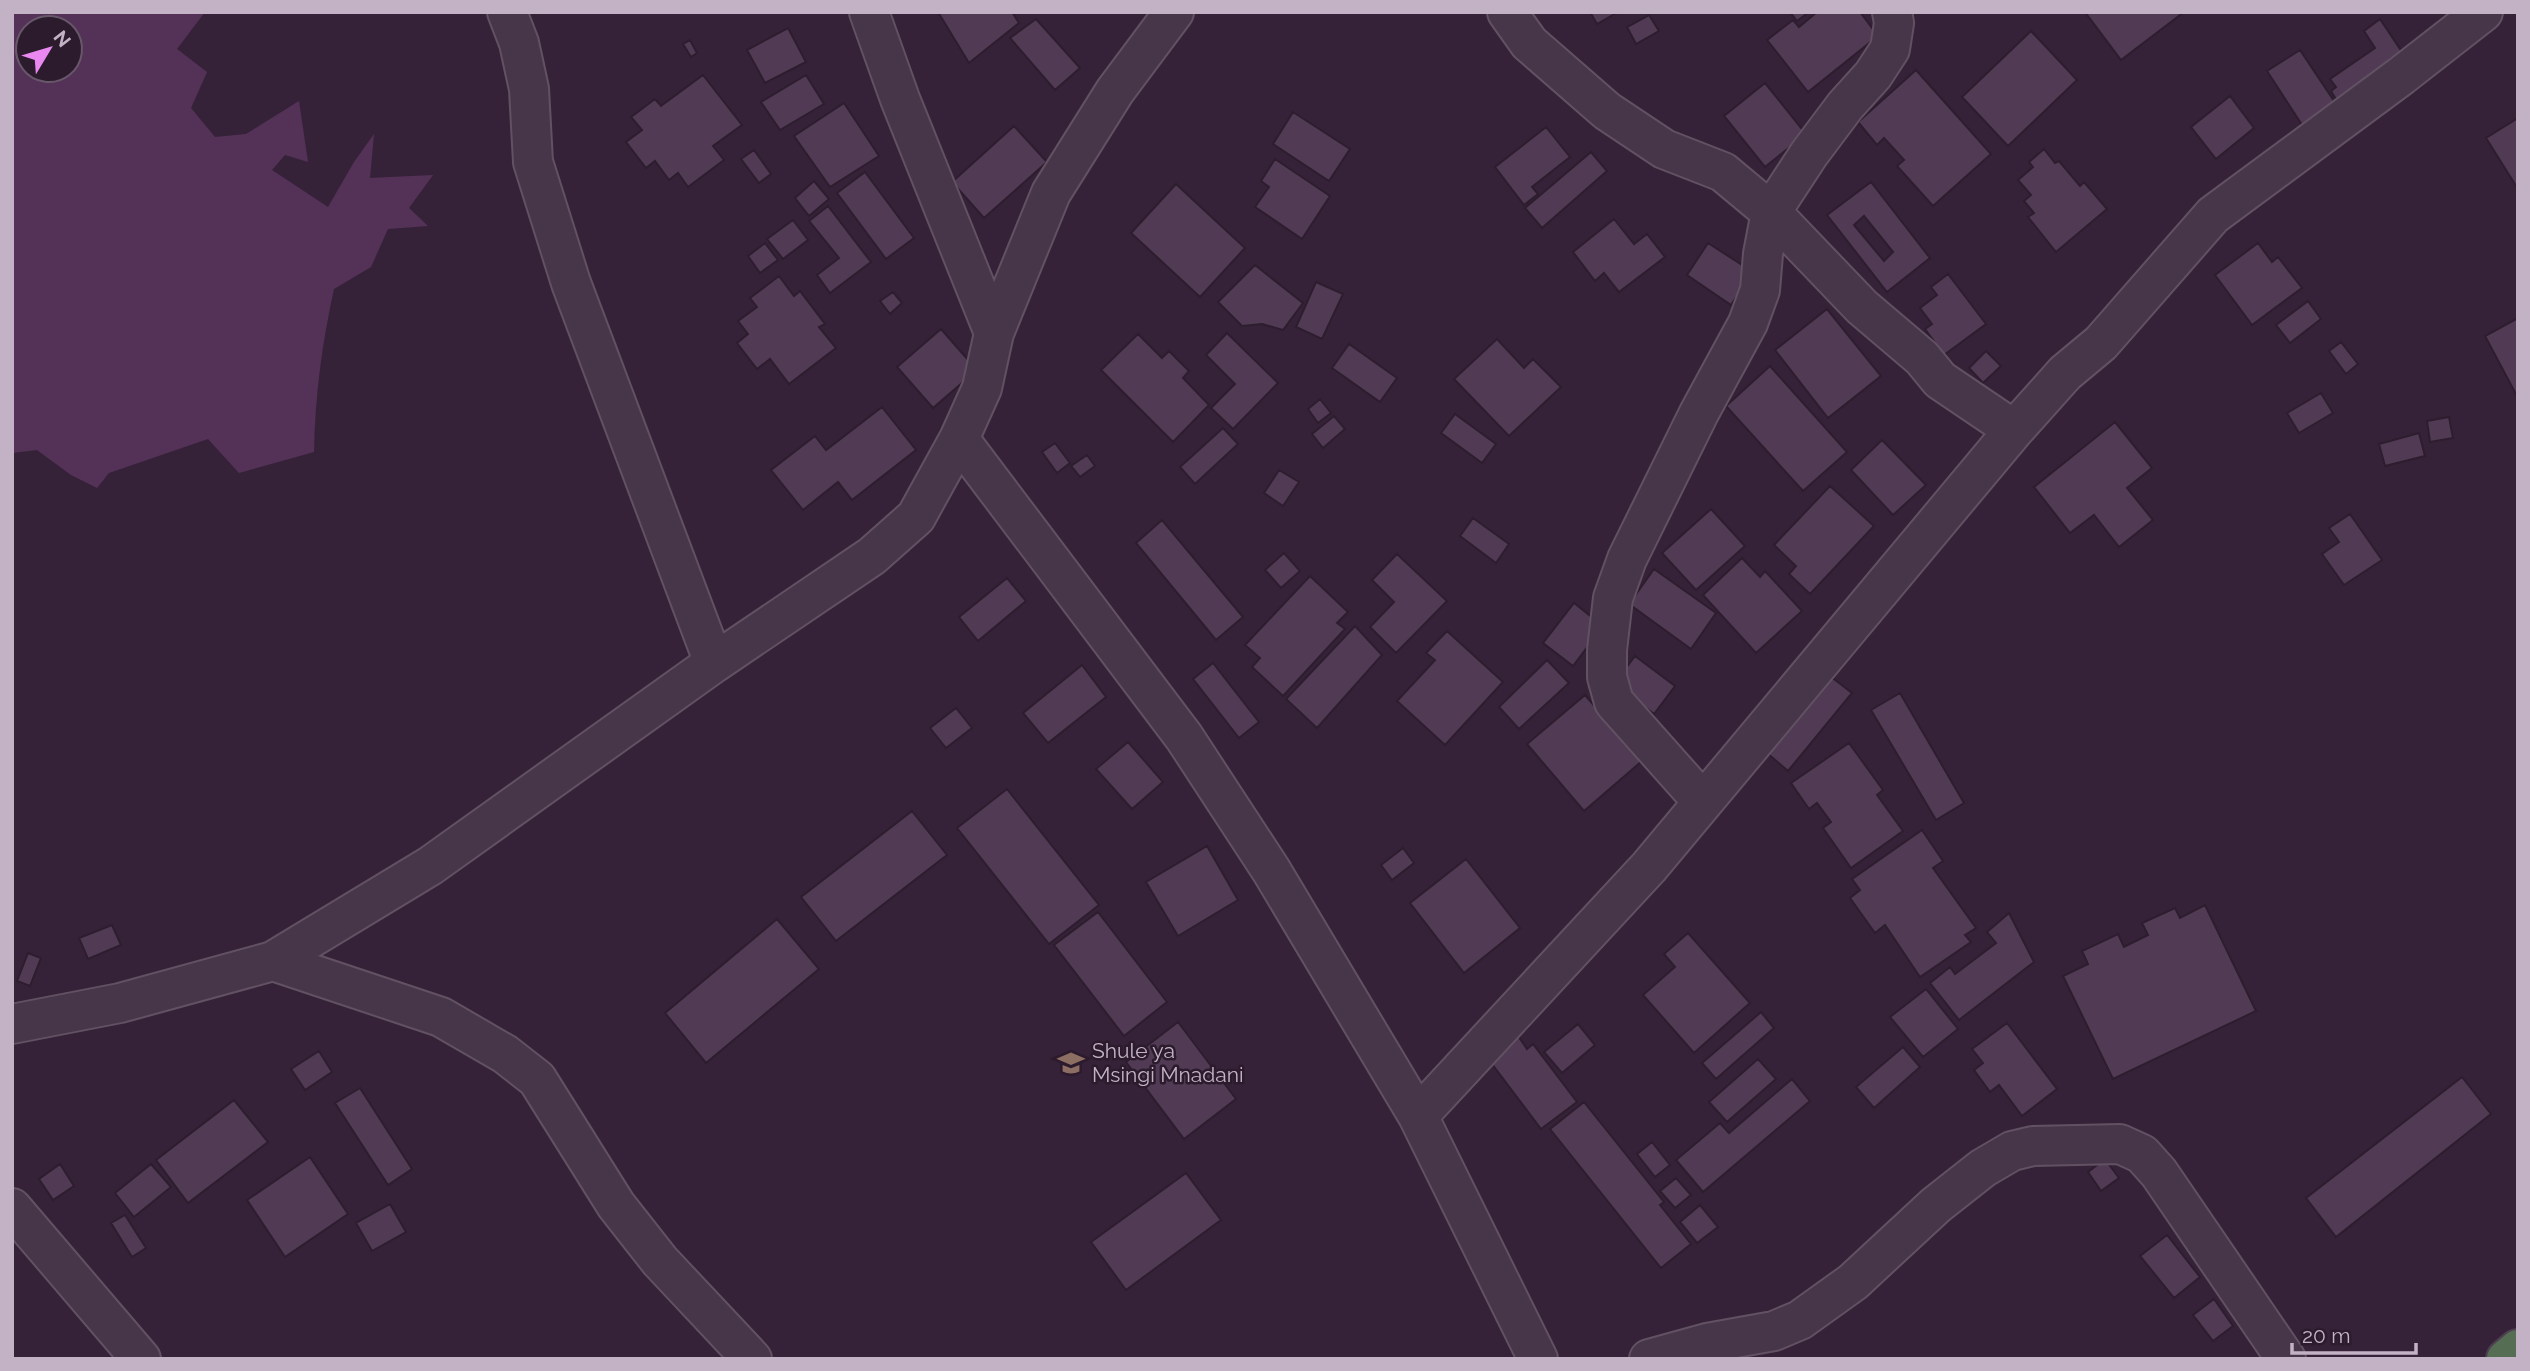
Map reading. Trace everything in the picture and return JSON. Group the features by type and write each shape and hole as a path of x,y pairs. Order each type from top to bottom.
{"highway":[{"path":"2506,1359 2518,1349"}],"street":[{"path":"507,12 519,43 529,89 533,162 571,283 714,663"},
{"path":"869,12 900,99 994,333"},
{"path":"12,1024 120,1003 272,961 430,866 714,663 873,556 916,517 959,439 982,388 994,333 1051,193 1115,90 1174,12"},
{"path":"1507,12 1529,43 1607,111 1664,149 1723,172 1771,212 1862,307 1922,358 1940,380 2014,430"},
{"path":"1703,802 1614,702 1609,690 1607,650 1613,598 1628,559 1699,413 1748,323 1760,290 1771,212 1809,154 1845,106 1873,75 1890,49 1894,23 1892,12"},
{"path":"1418,1116 1649,867 2014,430 2065,373 2101,344 2213,215 2483,12"},
{"path":"959,439 1184,737 1271,870 1418,1116 1538,1359"},
{"path":"272,961 441,1017 505,1054 537,1079 616,1205 660,1261 752,1359"},
{"path":"1649,1359 1707,1343 1774,1331 1800,1320 1853,1282 1936,1205 1983,1168 2012,1151 2033,1146 2090,1143 2120,1144 2141,1154 2159,1173 2286,1359"},
{"path":"12,1208 141,1359"}],"shaded area":[{"path":"12,12 205,12 177,49 207,72 191,108 215,137 246,134 299,101 308,162 285,155 272,170 328,207 374,134 370,178 433,175 409,208 428,226 388,229 371,267 334,289 320,370 314,452 239,473 208,439 109,473 97,488 71,475 37,450 12,453"}],"building":[{"path":"938,12 1012,12 1019,23 969,63"},
{"path":"1590,12 1618,12 1597,24"},
{"path":"1790,12 1809,12 1797,21"},
{"path":"1817,12 1860,12 1878,36 1808,92 1767,40 1793,20 1799,27"},
{"path":"2085,12 2184,12 2121,60"},
{"path":"1649,15 1659,31 1636,44 1627,27"},
{"path":"1036,19 1080,68 1055,90 1010,38"},
{"path":"2380,19 2404,55 2337,101 2331,91 2336,87 2330,79 2375,48 2364,31"},
{"path":"788,28 806,62 765,83 747,50"},
{"path":"2031,31 2077,80 2008,146 1962,97"},
{"path":"690,40 697,53 691,57 683,44"},
{"path":"2300,50 2338,107 2304,128 2267,71"},
{"path":"1916,70 1991,154 1933,206 1897,166 1904,160 1884,138 1877,145 1858,122"},
{"path":"703,75 742,125 713,146 724,160 688,187 678,173 669,180 655,161 646,168 626,142 642,130 631,117 655,99 661,106"},
{"path":"806,75 824,104 780,130 761,102"},
{"path":"1765,83 1806,134 1765,167 1724,116"},
{"path":"2230,96 2254,128 2216,159 2191,127"},
{"path":"844,103 879,156 830,187 794,136"},
{"path":"1293,112 1350,149 1329,181 1273,144"},
{"path":"2518,118 2518,189 2486,138"},
{"path":"1014,126 1047,162 984,218 952,182"},
{"path":"1546,127 1570,157 1532,187 1538,194 1524,205 1495,167"},
{"path":"2044,149 2055,163 2059,161 2080,186 2084,182 2107,209 2056,252 2028,217 2034,213 2024,201 2031,195 2018,180 2033,167 2029,162"},
{"path":"754,150 771,174 759,183 741,159"},
{"path":"1591,152 1607,171 1542,228 1525,208"},
{"path":"1275,159 1330,196 1302,239 1255,207 1269,187 1261,181"},
{"path":"865,172 914,238 886,259 837,193"},
{"path":"814,181 829,199 809,216 795,198"},
{"path":"1871,182 1930,258 1887,292 1827,215","holes":["1864,216 1893,252 1884,261 1854,225"]},
{"path":"1176,184 1245,248 1200,297 1131,233"},
{"path":"828,206 871,262 830,293 817,275 839,258 809,221"},
{"path":"1614,219 1634,244 1647,234 1665,257 1619,292 1604,273 1595,281 1573,252"},
{"path":"793,220 808,240 783,259 767,239"},
{"path":"765,243 778,260 760,273 748,256"},
{"path":"1708,243 1753,272 1731,305 1687,275"},
{"path":"2258,243 2272,262 2278,257 2302,288 2252,325 2215,275"},
{"path":"1255,265 1303,303 1283,330 1262,324 1242,326 1218,302"},
{"path":"1948,274 1986,324 1944,355 1925,329 1932,324 1920,308 1937,295 1931,287"},
{"path":"779,276 794,296 800,291 825,324 819,327 836,348 789,384 770,359 757,369 737,343 748,334 738,321 757,307 750,298"},
{"path":"1316,282 1343,294 1322,339 1296,327"},
{"path":"893,292 902,303 890,314 880,301"},
{"path":"2308,301 2321,319 2290,343 2276,325"},
{"path":"1827,309 1881,376 1828,418 1775,350"},
{"path":"2518,318 2518,398 2485,336"},
{"path":"941,329 977,370 933,408 897,367"},
{"path":"1227,333 1278,383 1233,429 1211,408 1235,384 1206,355"},
{"path":"1138,334 1162,358 1169,351 1189,371 1183,378 1209,405 1173,442 1101,370"},
{"path":"1497,339 1524,368 1533,359 1561,387 1509,436 1454,379"},
{"path":"2341,342 2358,364 2346,374 2329,351"},
{"path":"1349,344 1397,378 1380,402 1332,368"},
{"path":"1986,351 2001,366 1983,383 1969,368"},
{"path":"1770,366 1847,452 1803,491 1726,406"},
{"path":"2321,393 2333,413 2299,433 2287,413"},
{"path":"1320,399 1331,413 1318,423 1308,409"},
{"path":"882,407 916,450 852,500 838,482 803,510 771,470 815,436 826,450"},
{"path":"1455,414 1496,444 1482,463 1441,433"},
{"path":"1334,416 1345,429 1323,448 1312,434"},
{"path":"2449,417 2453,438 2430,442 2427,421"},
{"path":"2115,422 2152,468 2127,488 2153,520 2119,547 2094,515 2070,533 2034,487"},
{"path":"1223,428 1238,444 1195,484 1180,467"},
{"path":"2419,433 2425,456 2385,466 2379,444"},
{"path":"1882,440 1926,485 1893,515 1851,470"},
{"path":"1055,443 1070,463 1057,473 1042,452"},
{"path":"1087,455 1095,466 1080,477 1071,466"},
{"path":"1279,470 1299,482 1283,506 1264,493"},
{"path":"1830,486 1874,526 1810,594 1789,574 1796,566 1774,545"},
{"path":"1711,509 1745,546 1696,590 1662,553"},
{"path":"2350,514 2382,560 2344,585 2322,554 2339,542 2329,528"},
{"path":"1473,518 1509,544 1496,563 1460,536"},
{"path":"1162,520 1243,617 1216,640 1136,543"},
{"path":"1284,553 1300,571 1281,588 1265,570"},
{"path":"1397,554 1447,601 1396,653 1370,627 1394,602 1372,580"},
{"path":"1742,558 1760,577 1765,571 1802,611 1756,653 1703,595"},
{"path":"1654,569 1716,613 1691,649 1629,604"},
{"path":"1310,576 1348,612 1337,623 1345,629 1283,696 1252,667 1260,658 1245,645"},
{"path":"1007,578 1026,601 978,641 959,617"},
{"path":"1574,603 1603,626 1573,666 1543,643"},
{"path":"1355,626 1382,655 1317,728 1286,699"},
{"path":"1447,631 1503,682 1445,745 1397,701 1435,660 1426,653"},
{"path":"1635,656 1675,686 1654,714 1614,684"},
{"path":"1547,660 1569,683 1519,729 1499,707"},
{"path":"1213,663 1259,722 1239,738 1193,679"},
{"path":"1082,665 1106,697 1048,743 1023,713"},
{"path":"1830,676 1852,693 1788,771 1767,753"},
{"path":"1900,693 1964,803 1936,820 1871,710"},
{"path":"1585,695 1642,761 1584,811 1527,744"},
{"path":"956,708 972,728 946,748 930,728"},
{"path":"1128,742 1163,782 1132,809 1096,769"},
{"path":"1849,743 1883,790 1877,795 1903,831 1851,868 1823,828 1831,822 1817,803 1809,809 1791,783"},
{"path":"1007,789 1099,905 1049,944 957,828"},
{"path":"912,811 947,855 836,941 801,897"},
{"path":"1922,830 1943,861 1933,868 1976,928 1965,935 1971,942 1920,977 1885,925 1875,933 1850,898 1860,890 1852,879"},
{"path":"1207,846 1238,900 1178,936 1146,882"},
{"path":"1403,848 1414,863 1392,880 1381,865"},
{"path":"1466,859 1520,928 1464,973 1410,903"},
{"path":"2205,905 2256,1011 2113,1079 2063,976 2088,964 2082,951 2118,934 2124,947 2148,935 2142,923 2175,908 2180,918"},
{"path":"1098,912 1167,1002 1124,1036 1054,945"},
{"path":"2009,913 2034,962 1959,1020 1930,983 1950,967 1955,974 1996,943 1987,932"},
{"path":"777,919 819,969 706,1063 665,1013"},
{"path":"112,925 121,945 88,959 79,938"},
{"path":"1688,933 1750,1003 1694,1053 1643,995 1675,967 1664,954"},
{"path":"28,953 41,958 30,986 17,981"},
{"path":"1926,989 1958,1029 1923,1057 1890,1017"},
{"path":"1761,1012 1774,1028 1716,1079 1702,1063"},
{"path":"1178,1022 1236,1099 1184,1139 1126,1062"},
{"path":"2007,1023 2057,1089 2022,1116 1999,1085 1990,1092 1974,1070 1983,1063 1972,1049"},
{"path":"1578,1024 1595,1045 1562,1073 1544,1052"},
{"path":"1516,1033 1527,1049 1533,1044 1577,1102 1541,1129 1486,1056"},
{"path":"1903,1047 1920,1067 1874,1108 1856,1087"},
{"path":"319,1051 332,1072 305,1090 291,1069"},
{"path":"1758,1059 1776,1079 1727,1122 1709,1102"},
{"path":"2462,1077 2491,1114 2336,1237 2306,1198"},
{"path":"1792,1079 1810,1101 1703,1192 1676,1160 1720,1123 1729,1133"},
{"path":"360,1088 412,1169 388,1185 335,1103"},
{"path":"234,1100 268,1142 188,1203 156,1160"},
{"path":"1584,1102 1664,1202 1660,1205 1691,1244 1661,1268 1550,1129"},
{"path":"1652,1142 1670,1165 1655,1177 1637,1154"},
{"path":"310,1157 348,1214 285,1257 247,1200"},
{"path":"2105,1159 2119,1178 2101,1191 2088,1172"},
{"path":"60,1164 74,1186 53,1200 39,1179"},
{"path":"151,1164 171,1187 134,1217 115,1193"},
{"path":"1186,1173 1221,1220 1126,1290 1091,1242"},
{"path":"1676,1178 1691,1195 1675,1208 1660,1191"},
{"path":"390,1204 406,1232 372,1251 356,1223"},
{"path":"1700,1205 1718,1227 1697,1243 1680,1222"},
{"path":"125,1215 146,1248 132,1257 111,1223"},
{"path":"2167,1235 2200,1277 2174,1298 2140,1256"},
{"path":"2214,1299 2233,1326 2213,1341 2193,1315"}],"place":[{"name":"Shule ya Msingi Mnadani","path":"1071,1063"}]}
